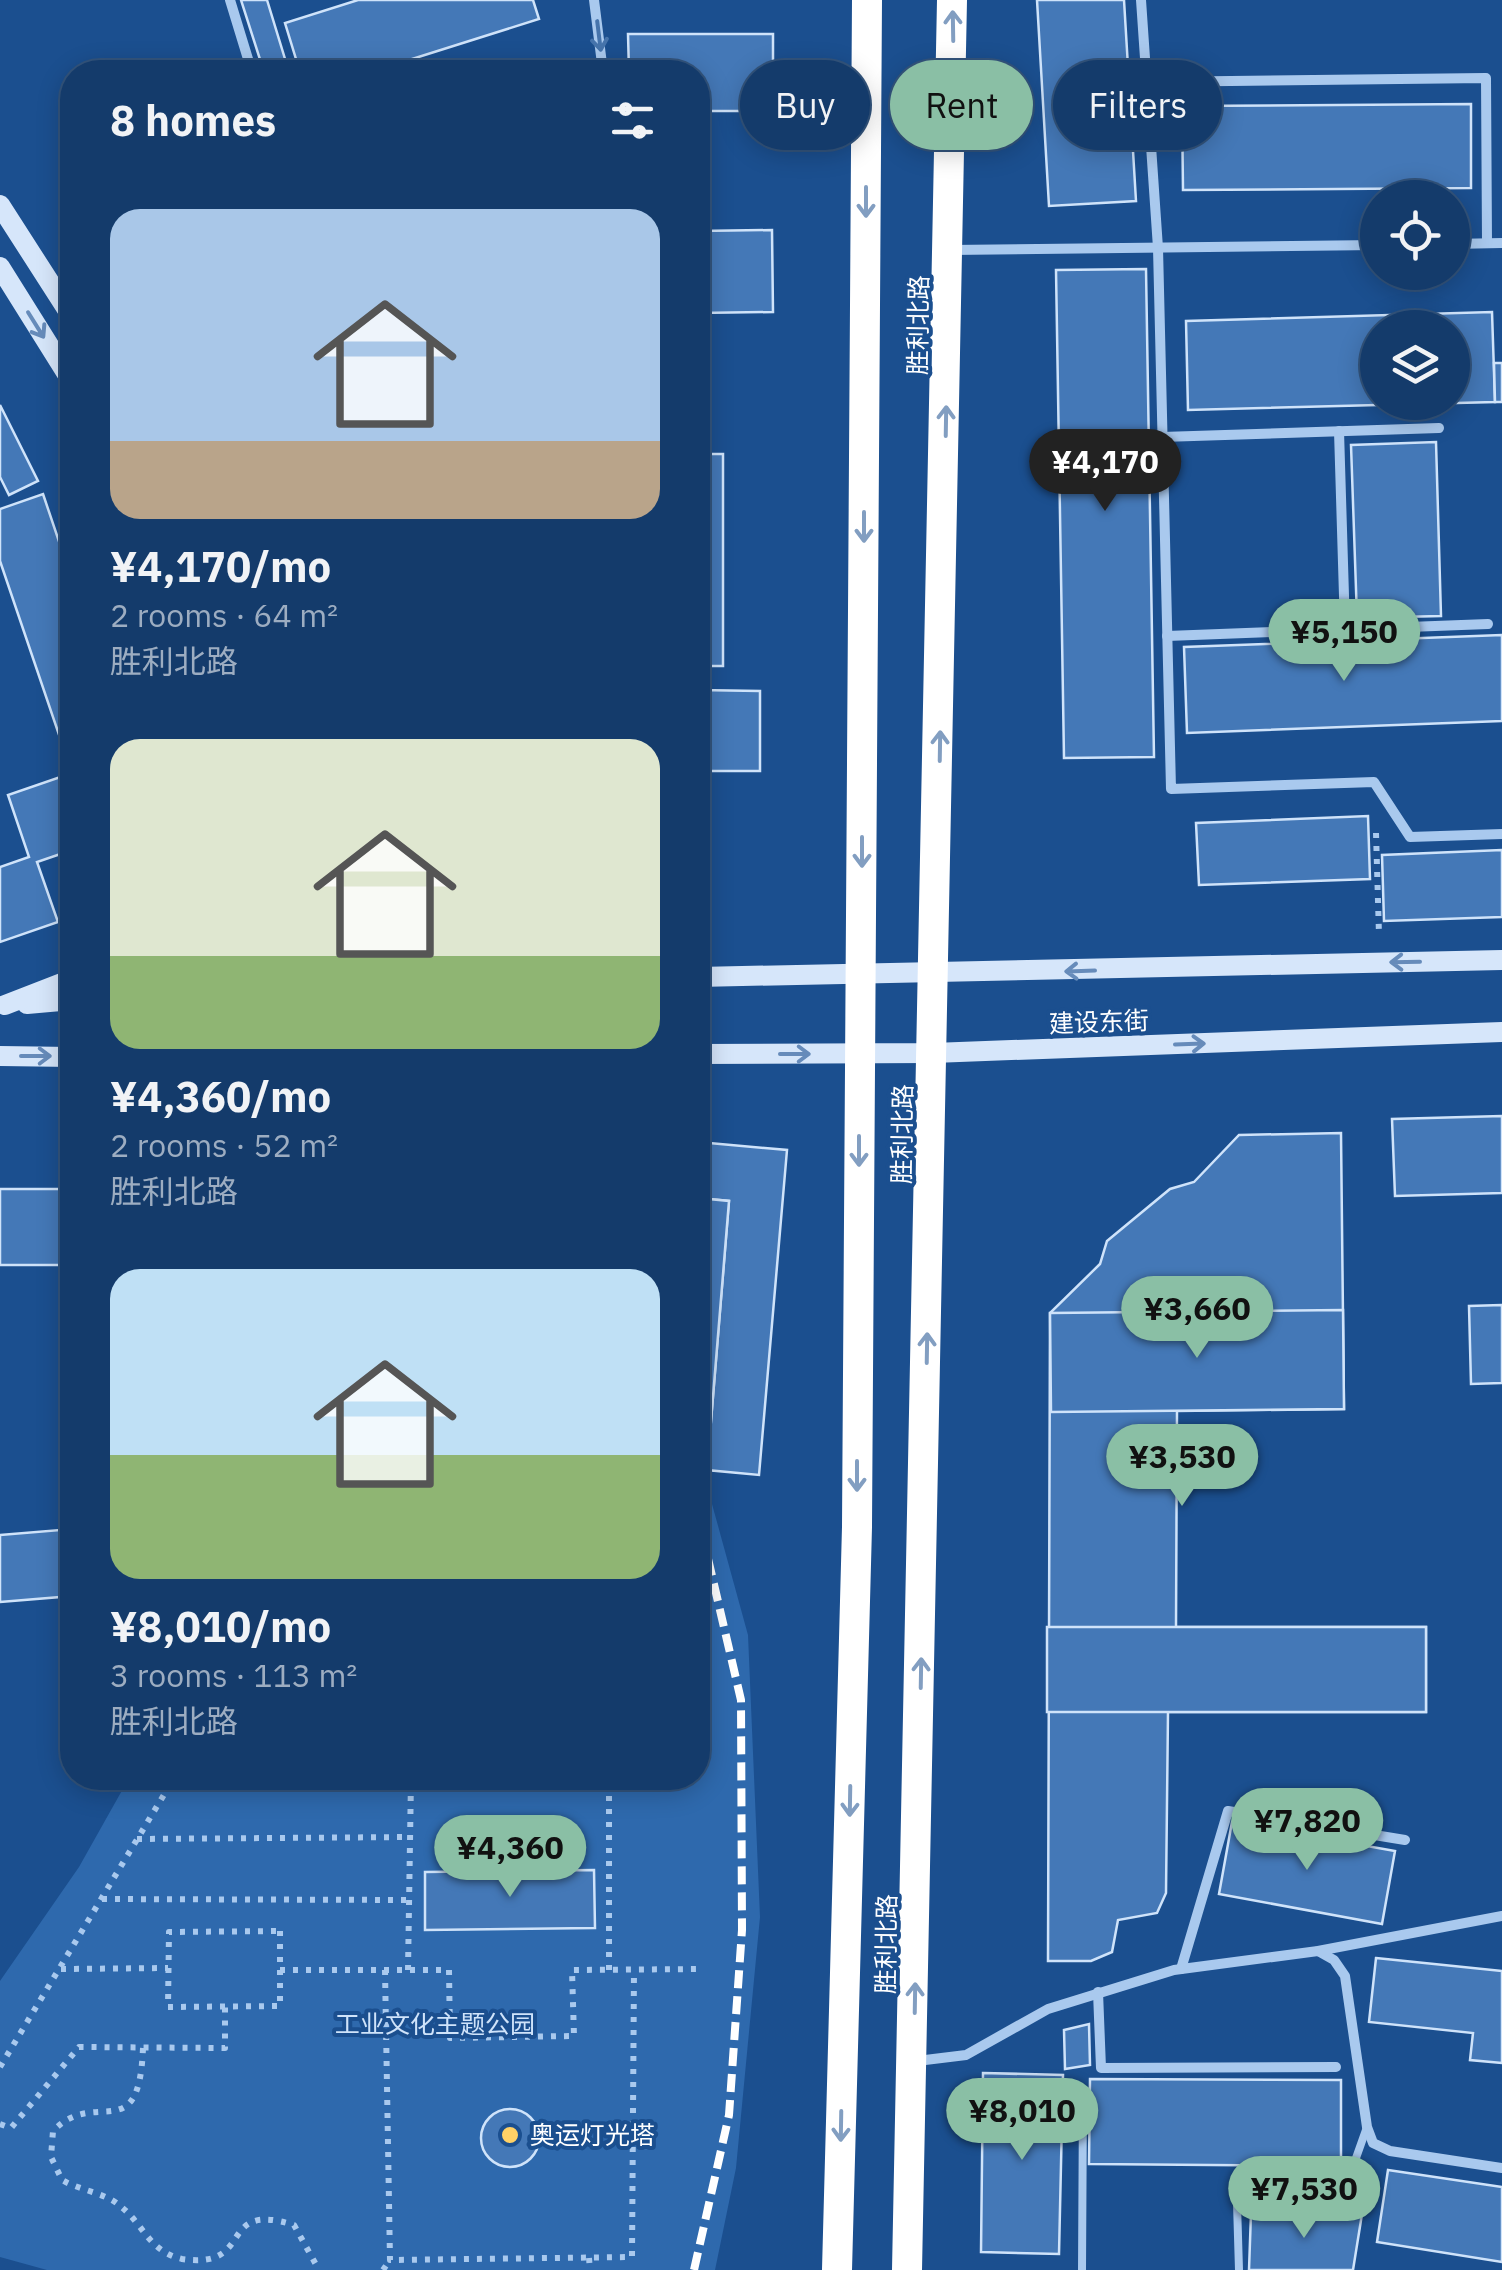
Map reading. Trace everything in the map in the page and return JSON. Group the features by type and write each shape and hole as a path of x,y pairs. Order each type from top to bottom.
{"highway":[{"name":"胜利北路","path":"838,2270 857,1528 867,0"},
{"name":"胜利北路","path":"907,2270 936,975 952,0"}],"main road":[{"path":"0,205 60,299"},
{"path":"0,268 60,363"},
{"name":"建设东街","path":"710,977 1502,960"},
{"path":"2,1005 60,983"},
{"path":"2,1005 60,1001"},
{"name":"建设东街","path":"710,1054 933,1053 1502,1032"},
{"path":"0,1056 60,1057"}],"street":[{"path":"230,0 248,60"},
{"path":"594,0 602,60"},
{"path":"1141,0 1145,60"},
{"path":"1222,81 1486,78 1486,243"},
{"path":"1151,150 1158,248 1171,789 1374,782 1410,837 1502,834"},
{"path":"1470,243 1502,243"},
{"path":"949,250 1360,245"},
{"path":"1162,437 1439,428"},
{"path":"1338,431 1345,630"},
{"path":"1167,636 1488,624"},
{"path":"1181,1969 1228,1812 1405,1840"},
{"path":"913,2061 966,2056 1048,2009 1181,1969 1318,1951 1502,1916"},
{"path":"1318,1951 1334,1960 1345,1976 1367,2128 1374,2143 1390,2150 1502,2168"},
{"path":"1098,1992 1101,2068 1336,2067"}],"lane":[{"path":"1082,2270 1083,2094"},
{"path":"1239,2270 1237,2203 1354,2201 1356,2158 1367,2128"}],"path":[{"path":"1374,782 1380,963"},
{"path":"0,2066 167,1790"},
{"path":"408,1970 411,1790"},
{"path":"609,1790 609,1970"},
{"path":"137,1839 410,1837"},
{"path":"102,1899 410,1900"},
{"path":"280,1931 280,1970 280,2006 168,2008 169,1932 280,1931"},
{"path":"61,1969 168,1968"},
{"path":"280,1970 450,1970 450,2038 574,2036 572,1970 702,1970"},
{"path":"383,2270 390,2260 385,1970"},
{"path":"390,2260 632,2257 634,1970"},
{"path":"0,2124 11,2128 79,2047 225,2048 225,2007"},
{"path":"144,2048 140,2087 132,2102 122,2110 73,2117 53,2131 50,2143 55,2170 76,2188 115,2201 130,2215 148,2243 161,2252 212,2260 225,2256 248,2222 262,2216 294,2224 320,2270"},
{"path":"590,2258 590,2270"}],"green space":[{"name":"工业文化主题公园","path":"710,1497 748,1635 760,1917 736,2168 715,2270 47,2270 0,2257 0,1981 79,1867 122,1790 710,1790"}],"building":[{"path":"241,0 267,0 285,60 260,60"},
{"path":"358,0 533,0 539,19 409,60 296,60 285,23"},
{"path":"1037,0 1124,0 1128,60 1053,60 1053,150 1133,150 1136,201 1049,206"},
{"path":"628,34 773,34 773,60 740,60 740,111 710,111 710,60 629,60"},
{"path":"1471,104 1471,188 1470,180 1360,180 1360,189 1183,190 1183,150 1222,150 1222,106"},
{"path":"772,230 773,312 710,313 710,231"},
{"path":"1146,269 1154,757 1064,758 1056,270"},
{"path":"1492,312 1495,402 1470,403 1470,313"},
{"path":"1360,316 1360,406 1188,410 1186,321"},
{"path":"1494,363 1502,363 1502,402 1495,402"},
{"path":"0,405 38,481 9,495 0,477"},
{"path":"1436,442 1441,616 1357,618 1351,445"},
{"path":"710,454 723,454 723,666 710,666"},
{"path":"43,494 60,544 60,738 0,561 0,509"},
{"path":"1502,635 1502,721 1187,733 1184,647"},
{"path":"710,690 760,691 760,771 710,771"},
{"path":"60,777 60,854 37,862 58,922 0,942 0,867 29,857 8,795"},
{"path":"1368,816 1370,879 1199,885 1196,823"},
{"path":"1502,850 1502,917 1384,921 1382,855"},
{"path":"1502,1116 1502,1193 1395,1196 1392,1119"},
{"path":"1341,1133 1344,1409 1177,1411 1176,1627 1426,1627 1426,1712 1168,1712 1166,1893 1157,1913 1118,1920 1112,1952 1091,1961 1048,1961 1050,1313 1100,1264 1107,1241 1170,1189 1194,1182 1239,1135"},
{"path":"710,1143 787,1150 759,1475 710,1470 729,1201 710,1199"},
{"path":"0,1189 60,1189 60,1265 0,1265"},
{"path":"710,1199 729,1201 710,1433"},
{"path":"1502,1305 1502,1383 1471,1384 1469,1306"},
{"path":"1343,1310 1344,1409 1051,1412 1050,1313"},
{"path":"60,1530 60,1597 0,1602 0,1535"},
{"path":"1047,1627 1426,1627 1426,1712 1047,1712"},
{"path":"1232,1822 1395,1851 1382,1924 1219,1894"},
{"path":"594,1870 595,1928 425,1930 425,1872"},
{"path":"1376,1958 1502,1971 1502,2063 1470,2060 1473,2033 1369,2022"},
{"path":"1089,2024 1090,2065 1065,2069 1064,2030"},
{"path":"983,2073 1063,2075 1059,2254 981,2252"},
{"path":"1090,2079 1341,2080 1341,2166 1089,2164"},
{"name":"奥运灯光塔","path":"510,2109 531,2117 539,2138 531,2159 510,2167 489,2159 481,2138 489,2117"},
{"path":"1388,2170 1502,2187 1502,2262 1377,2242"},
{"path":"1251,2213 1362,2214 1353,2270 1249,2270"}],"railway":[{"path":"694,2270 729,2115 742,1930 741,1700 710,1567"}],"place":[{"name":"奥运灯光塔","path":"510,2135"}]}
